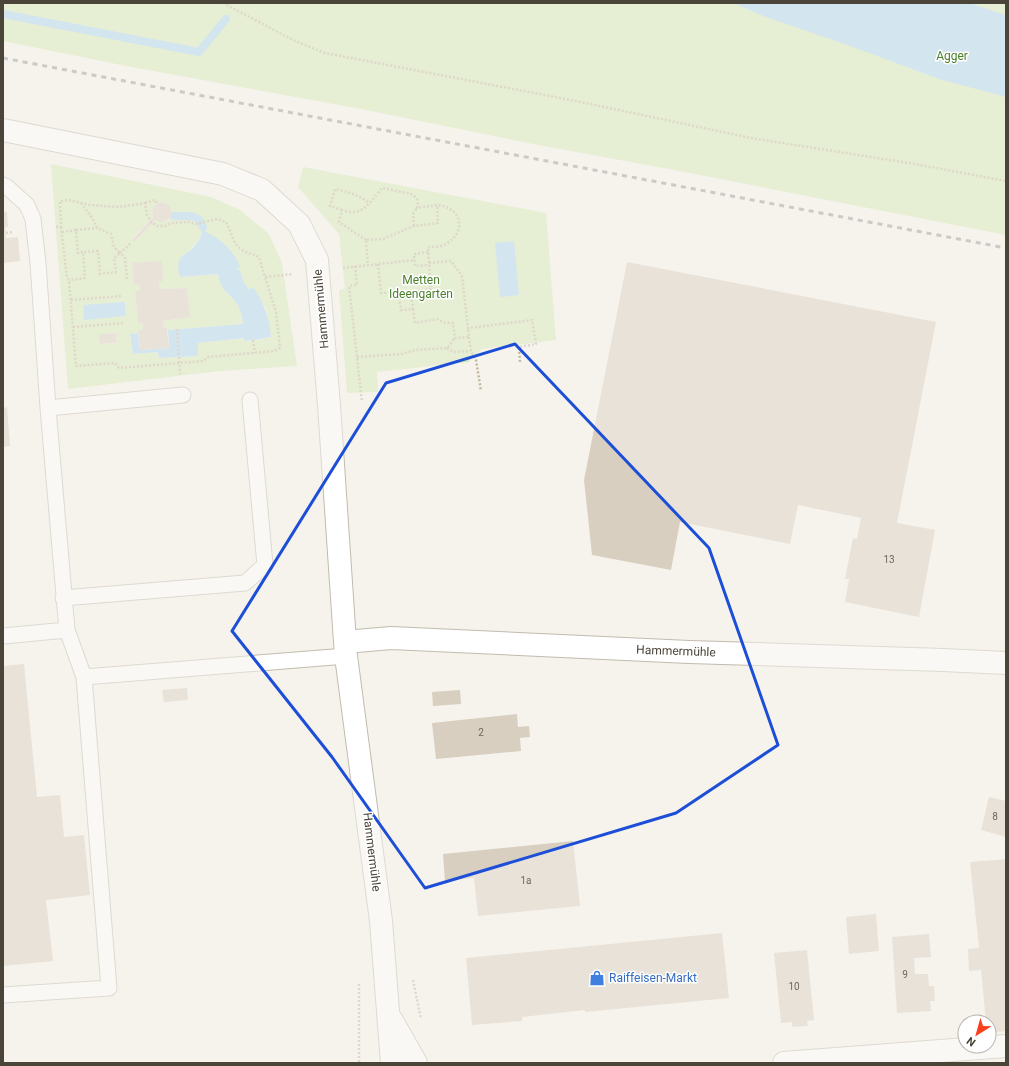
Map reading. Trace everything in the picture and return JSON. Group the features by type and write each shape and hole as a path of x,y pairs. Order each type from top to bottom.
{"street":[{"name":"Hammermühle","path":"3,130 223,174 262,190 299,224 317,260 330,412 346,649 381,921 392,1063"},
{"name":"Hammermühle","path":"346,649 391,638 689,652 1006,663"},
{"path":"388,1014 416,1063"},
{"path":"784,1063 1006,1046"}],"lane":[{"path":"3,185 27,205 33,219 38,263 66,630 84,677 109,988 3,995"},
{"path":"48,408 183,395"},
{"path":"63,598 245,582 265,565 250,400"},
{"path":"3,636 66,630"},
{"path":"84,677 346,649"}],"path":[{"path":"223,3 295,41 325,53 576,101 751,138 915,164 1006,181"},
{"path":"369,203 362,197 355,194 335,189 330,206 353,213 362,209 369,203 382,188 411,194 417,198 418,204 413,214 414,226"},
{"path":"66,200 90,205 119,207 155,200 157,204"},
{"path":"81,203 98,228"},
{"path":"62,227 67,278 69,280 76,366 115,363 119,368 203,361 208,357 274,351 280,348 276,312 258,257 252,253 244,251 236,245 226,222 217,219 196,224 188,222 157,226 151,222 147,216 145,203"},
{"path":"417,208 437,205 446,206 454,211 459,219 458,232 452,240 445,245 428,247 431,289 411,292 415,322 437,319 445,323 453,323 455,338 447,348"},
{"path":"342,210 339,222 366,240 383,239 414,226 438,223 437,205"},
{"path":"62,232 98,228 111,234 114,247 125,258 127,279"},
{"path":"76,230 78,253 98,251 100,274 116,272 114,258 131,243"},
{"path":"366,240 368,265 415,260"},
{"path":"69,280 85,278 83,252"},
{"path":"428,252 414,254 415,266 451,261 462,276 471,351 476,360 481,391"},
{"path":"378,264 381,293 398,292 401,310 413,309"},
{"path":"355,266 357,285 349,286 362,402"},
{"path":"265,277 317,271"},
{"path":"71,300 122,296"},
{"path":"468,328 532,320 536,344 519,347 520,362"},
{"path":"73,327 124,323"},
{"path":"176,329 180,363"},
{"path":"455,338 469,337"},
{"path":"253,340 255,353"},
{"path":"357,357 401,354 415,350 447,348 453,352 471,351"},
{"path":"359,978 359,1063"}],"highlighted area":[{"path":"515,344 709,548 778,745 676,813 425,888 332,757 232,631 386,383"}],"green space":[{"name":"Agger","path":"3,3 1006,3 1006,235 538,145 361,109 121,65 3,41"},
{"path":"51,164 211,197 240,210 269,234 282,263 297,366 220,371 68,389","holes":["161,202 169,205 172,214 163,222 156,220 134,242 132,239 153,217 152,212 156,205","205,226 206,232 222,242 235,256 240,267 237,268 237,271 240,270 244,283 249,289 254,288 266,309 271,337 263,338 263,340 245,341 244,338 197,343 198,356 159,358 158,352 133,354 130,334 138,333 138,330 143,330 142,323 138,323 135,292 140,291 139,284 134,284 132,264 161,261 163,281 159,282 160,289 187,288 190,317 163,321 163,328 167,328 168,330 243,324 238,305 221,285 218,274 180,277 182,256 199,239","125,302 126,316 84,319","116,333 117,342 100,344 100,334"]},
{"name":"Metten Ideengarten","path":"303,167 546,213 556,340 482,349 468,362 377,372 378,392 347,393 339,290 345,289 339,234 298,187"}],"water":[{"path":"733,3 969,3 1006,15 1006,97 939,79 766,17"},
{"path":"205,226 206,232 222,242 235,256 240,267 237,268 237,270 240,270 244,283 249,289 254,288 258,294 266,311 271,337 244,341 244,338 198,343 198,356 159,358 158,352 133,354 130,334 138,333 140,350 169,348 168,330 243,324 238,305 221,285 218,274 180,277 178,263 183,256 195,246 202,233 200,228"},
{"path":"514,241 519,295 500,297 495,243"},
{"path":"125,302 126,316 84,320 83,305"}],"building":[{"path":"161,202 168,204 171,207 172,215 170,218 163,222 156,220 134,242 132,240 153,217 152,210 154,206"},
{"path":"3,212 7,212 8,227 5,227 6,238 18,237 20,261 3,263"},
{"path":"162,261 163,281 159,282 160,289 187,288 190,317 163,321 163,328 167,328 169,348 140,350 138,330 143,330 142,323 138,323 135,291 140,291 139,284 134,284 132,263"},
{"path":"627,262 936,322 897,523 935,530 919,617 845,602 849,579 845,579 853,538 857,539 861,518 798,505 790,544 680,522 671,570 592,555 584,480"},
{"path":"116,333 117,342 100,344 99,334"},
{"path":"7,407 10,446 3,447 3,408"},
{"path":"24,664 37,797 60,795 64,837 84,835 90,895 46,900 53,961 3,966 3,666"},
{"path":"187,688 188,700 164,702 162,690"},
{"path":"460,690 461,704 433,706 432,692"},
{"path":"517,714 518,727 529,726 530,737 520,738 521,751 436,759 432,723"},
{"path":"989,797 1006,801 1006,837 981,830"},
{"path":"573,841 580,906 478,916 474,878 445,881 443,854"},
{"path":"1006,859 1006,1031 997,1032 997,1014 985,1014 981,970 969,971 968,949 979,948 970,862"},
{"path":"876,914 879,951 849,954 846,917"},
{"name":"Raiffeisen-Markt","path":"722,933 729,998 585,1012 585,1010 522,1017 522,1021 472,1025 466,958"},
{"path":"929,934 931,957 914,958 915,974 928,974 929,986 934,986 935,1001 930,1001 931,1011 897,1013 892,937"},
{"path":"807,950 814,1020 807,1021 808,1026 792,1027 792,1022 781,1023 774,953"}],"waterway":[{"path":"3,14 199,52 226,19"},
{"path":"174,216 195,217 201,222 203,227"}],"railway":[{"path":"3,58 1006,248"}],"place":[{"name":"Raiffeisen-Markt","path":"597,978"}]}
